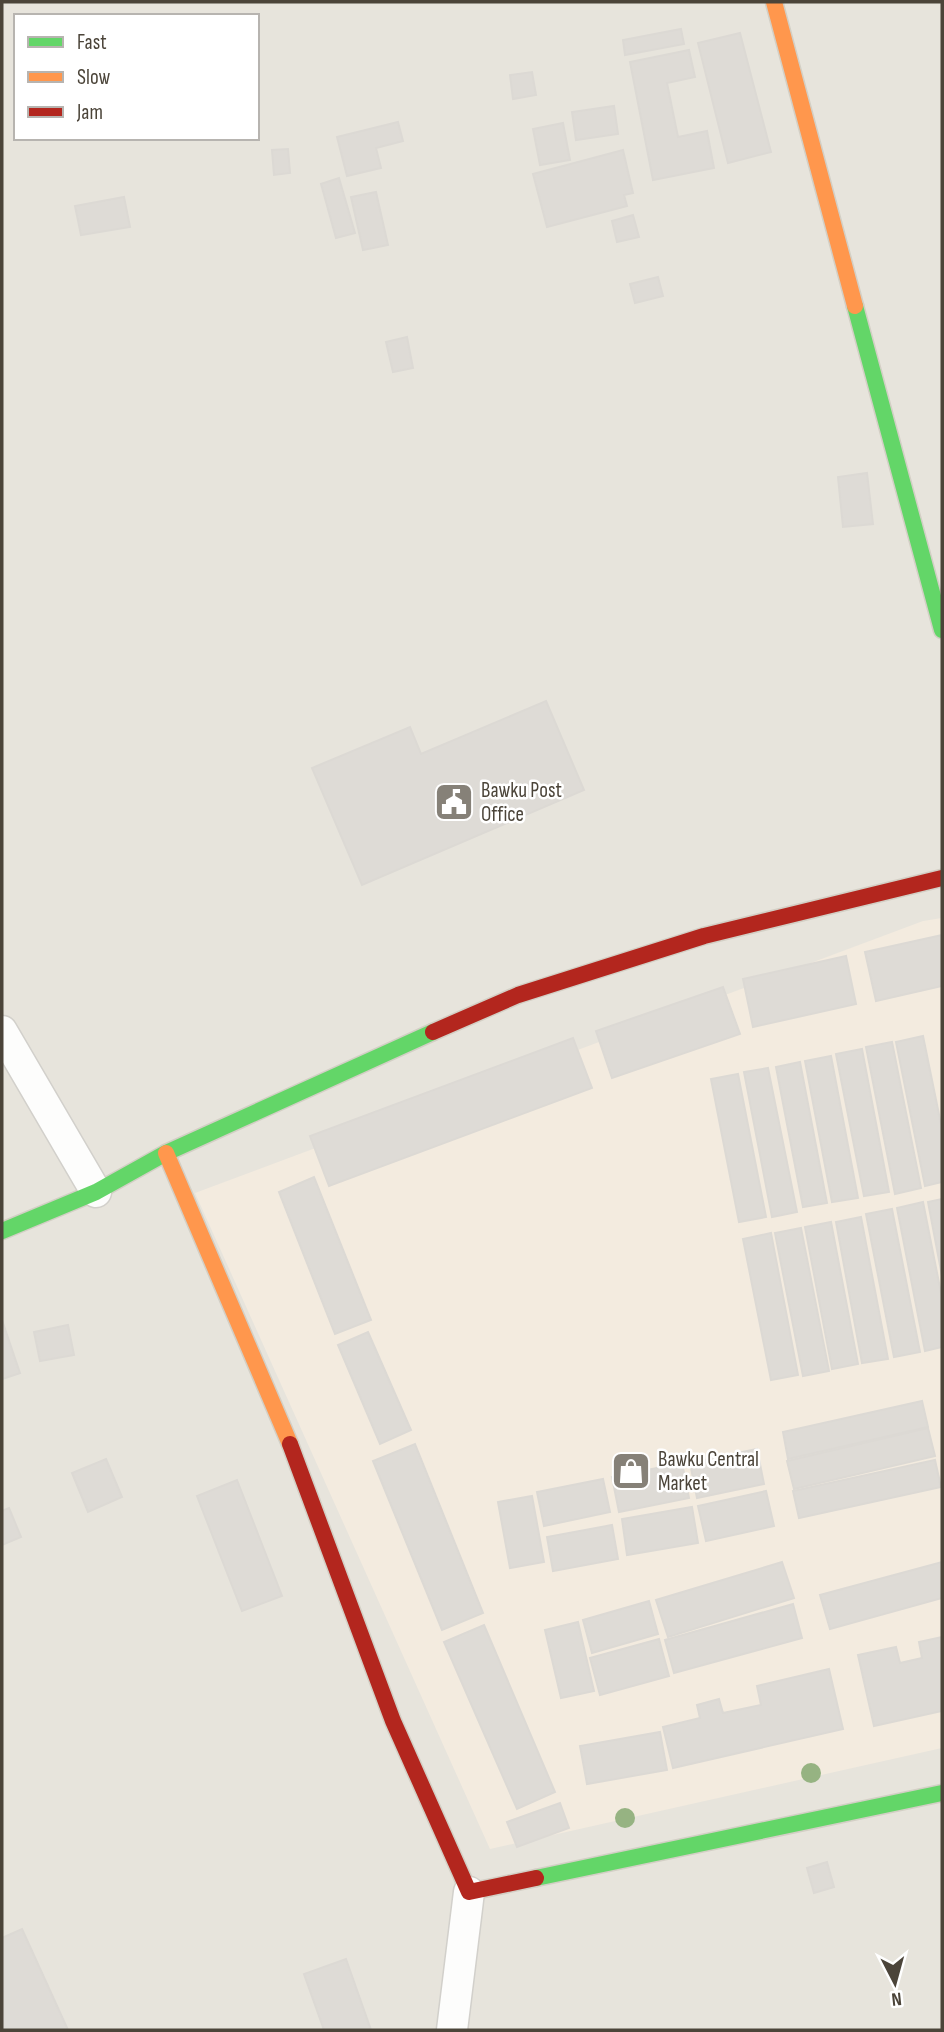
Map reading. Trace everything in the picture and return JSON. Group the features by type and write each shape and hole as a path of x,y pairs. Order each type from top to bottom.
{"main road":[{"path":"774,2 942,630"},
{"path":"2,1231 96,1192 166,1153 354,1066 518,995 704,936 942,878"},
{"path":"166,1153 287,1437 393,1721 469,1892 942,1793"}],"street":[{"path":"2,1031 96,1192"},
{"path":"452,2030 469,1892"}],"shaded area":[{"path":"2,2 942,2 942,2030 2,2030"},
{"name":"Bawku Central Market","path":"942,918 942,1748 490,1849 195,1193 923,921"}],"building":[{"path":"681,29 684,44 625,55 623,40"},
{"path":"740,33 771,152 728,163 698,43"},
{"path":"689,50 695,77 667,83 678,137 707,131 714,168 653,180 630,62"},
{"path":"532,72 536,95 513,99 510,75"},
{"path":"614,106 618,134 576,140 572,112"},
{"path":"398,122 403,141 376,148 381,168 347,176 337,137"},
{"path":"563,123 570,160 540,165 533,129"},
{"path":"288,149 290,173 274,175 272,150"},
{"path":"623,150 633,193 624,195 627,206 547,227 533,174"},
{"path":"339,178 355,233 336,238 321,184"},
{"path":"376,192 388,245 363,250 351,197"},
{"path":"124,197 130,227 81,235 75,206"},
{"path":"633,215 639,237 617,242 612,221"},
{"path":"658,277 663,296 635,303 630,284"},
{"path":"407,337 413,368 393,372 386,342"},
{"path":"867,473 873,524 843,527 838,477"},
{"path":"546,701 584,790 362,885 312,768 410,727 421,754"},
{"path":"942,935 942,986 876,1001 865,952"},
{"path":"846,956 856,1004 753,1027 743,979"},
{"path":"723,987 740,1034 612,1078 596,1031"},
{"path":"923,1036 942,1129 942,1182 925,1186 896,1042"},
{"path":"573,1038 592,1088 329,1186 310,1136"},
{"path":"892,1042 921,1188 895,1194 866,1047"},
{"path":"862,1049 889,1192 864,1196 836,1054"},
{"path":"831,1056 858,1198 832,1202 805,1061"},
{"path":"800,1062 827,1203 803,1207 776,1067"},
{"path":"768,1068 797,1212 772,1217 744,1072"},
{"path":"738,1074 766,1217 739,1222 711,1079"},
{"path":"314,1177 371,1320 335,1334 279,1192"},
{"path":"942,1199 942,1276 928,1202"},
{"path":"923,1202 942,1298 942,1347 925,1351 897,1208"},
{"path":"892,1209 920,1352 894,1357 866,1214"},
{"path":"861,1217 888,1359 862,1363 836,1222"},
{"path":"831,1222 858,1364 832,1369 805,1227"},
{"path":"801,1228 829,1371 803,1376 775,1233"},
{"path":"771,1233 798,1375 771,1380 743,1239"},
{"path":"2,1320 20,1373 2,1379"},
{"path":"68,1325 74,1355 40,1361 34,1332"},
{"path":"368,1332 411,1430 380,1444 338,1345"},
{"path":"922,1401 928,1427 788,1459 783,1432"},
{"path":"928,1428 935,1456 794,1489 787,1461"},
{"path":"415,1444 483,1613 442,1630 373,1461"},
{"path":"757,1449 764,1484 697,1498 690,1463"},
{"path":"106,1459 122,1497 88,1512 72,1473"},
{"path":"935,1460 941,1487 799,1518 793,1491"},
{"path":"682,1463 689,1498 619,1512 612,1477"},
{"path":"603,1479 610,1512 544,1526 537,1492"},
{"path":"237,1480 282,1596 242,1611 197,1496"},
{"path":"766,1491 774,1526 706,1541 698,1506"},
{"path":"532,1496 544,1562 510,1568 498,1502"},
{"path":"692,1507 698,1543 627,1555 622,1519"},
{"path":"9,1508 21,1537 2,1545 2,1511"},
{"path":"612,1525 618,1559 553,1571 547,1537"},
{"path":"782,1562 794,1598 668,1637 656,1600"},
{"path":"942,1562 942,1598 830,1629 820,1595"},
{"path":"649,1601 658,1634 592,1653 583,1620"},
{"path":"793,1604 802,1638 674,1673 665,1640"},
{"path":"578,1622 594,1691 561,1698 545,1630"},
{"path":"484,1625 555,1792 517,1809 444,1642"},
{"path":"942,1637 942,1711 874,1726 858,1655 896,1647 900,1663 922,1658 919,1642"},
{"path":"659,1639 669,1676 600,1695 590,1658"},
{"path":"829,1669 843,1729 673,1768 663,1727 700,1718 697,1705 719,1699 723,1713 761,1705 757,1686"},
{"path":"660,1732 667,1770 587,1784 580,1746"},
{"path":"560,1803 569,1828 517,1847 507,1822"},
{"path":"827,1862 834,1887 814,1893 807,1868"},
{"path":"22,1929 68,2030 2,2030 2,1938"},
{"path":"346,1959 371,2030 324,2030 304,1974"}],"traffic: fast":[{"path":"855,306 942,630"},
{"path":"2,1231 96,1192 166,1153 433,1032"},
{"path":"536,1878 942,1793"}],"traffic: slow":[{"path":"774,2 855,306"},
{"path":"166,1153 290,1444"}],"traffic: jam":[{"path":"433,1032 518,995 704,936 942,878"},
{"path":"290,1444 393,1721 469,1892 536,1878"}],"place":[{"name":"Bawku Post Office","path":"454,802"},
{"name":"Bawku Central Market","path":"631,1471"}]}
